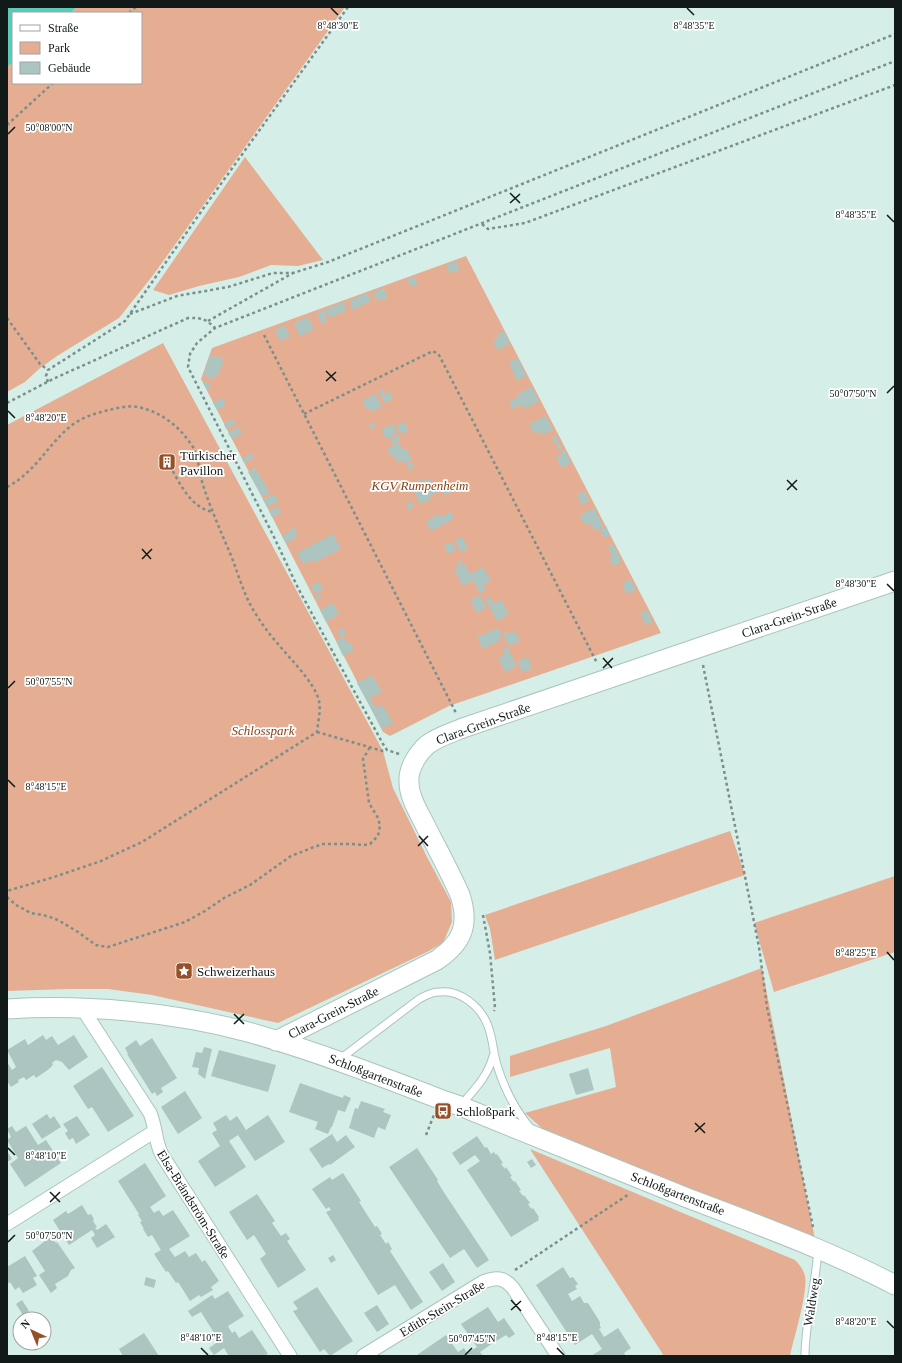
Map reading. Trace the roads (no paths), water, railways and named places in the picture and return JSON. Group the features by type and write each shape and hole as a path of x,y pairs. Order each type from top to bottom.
{"street":[{"name":"Clara-Grein-Straße","path":"276,1041 437,960 454,947 461,935 465,920 464,906 455,884 412,796 409,782 411,768 427,745 440,737 463,728 895,581"},
{"name":"Schloßgartenstraße","path":"7,1009 82,1008 127,1011 171,1017 247,1032 338,1060 445,1102 460,1106 648,1182 818,1248 869,1271 895,1285"},
{"name":"Elsa-Brändström-Straße","path":"82,1008 150,1113 157,1144 162,1155 290,1356"},
{"path":"7,1224 155,1131"},
{"name":"Edith-Stein-Straße","path":"363,1356 483,1282 493,1278 507,1281 513,1288 558,1356"}],"lane":[{"path":"338,1060 419,999 438,992 446,991 456,994 472,1004 479,1011 487,1024 501,1076 516,1108 539,1138"},
{"path":"460,1106 485,1076 491,1065 494,1054"},
{"name":"Waldweg","path":"805,1356 805,1338 817,1267 818,1248"}],"place":[{"name":"Türkischer Pavillon","path":"167,462"},
{"name":"Schweizerhaus","path":"184,971"},
{"name":"Schloßpark","path":"443,1111"}],"park label":[{"name":"KGV Rumpenheim","path":"420,485"},
{"name":"Schlosspark","path":"263,730"}]}
